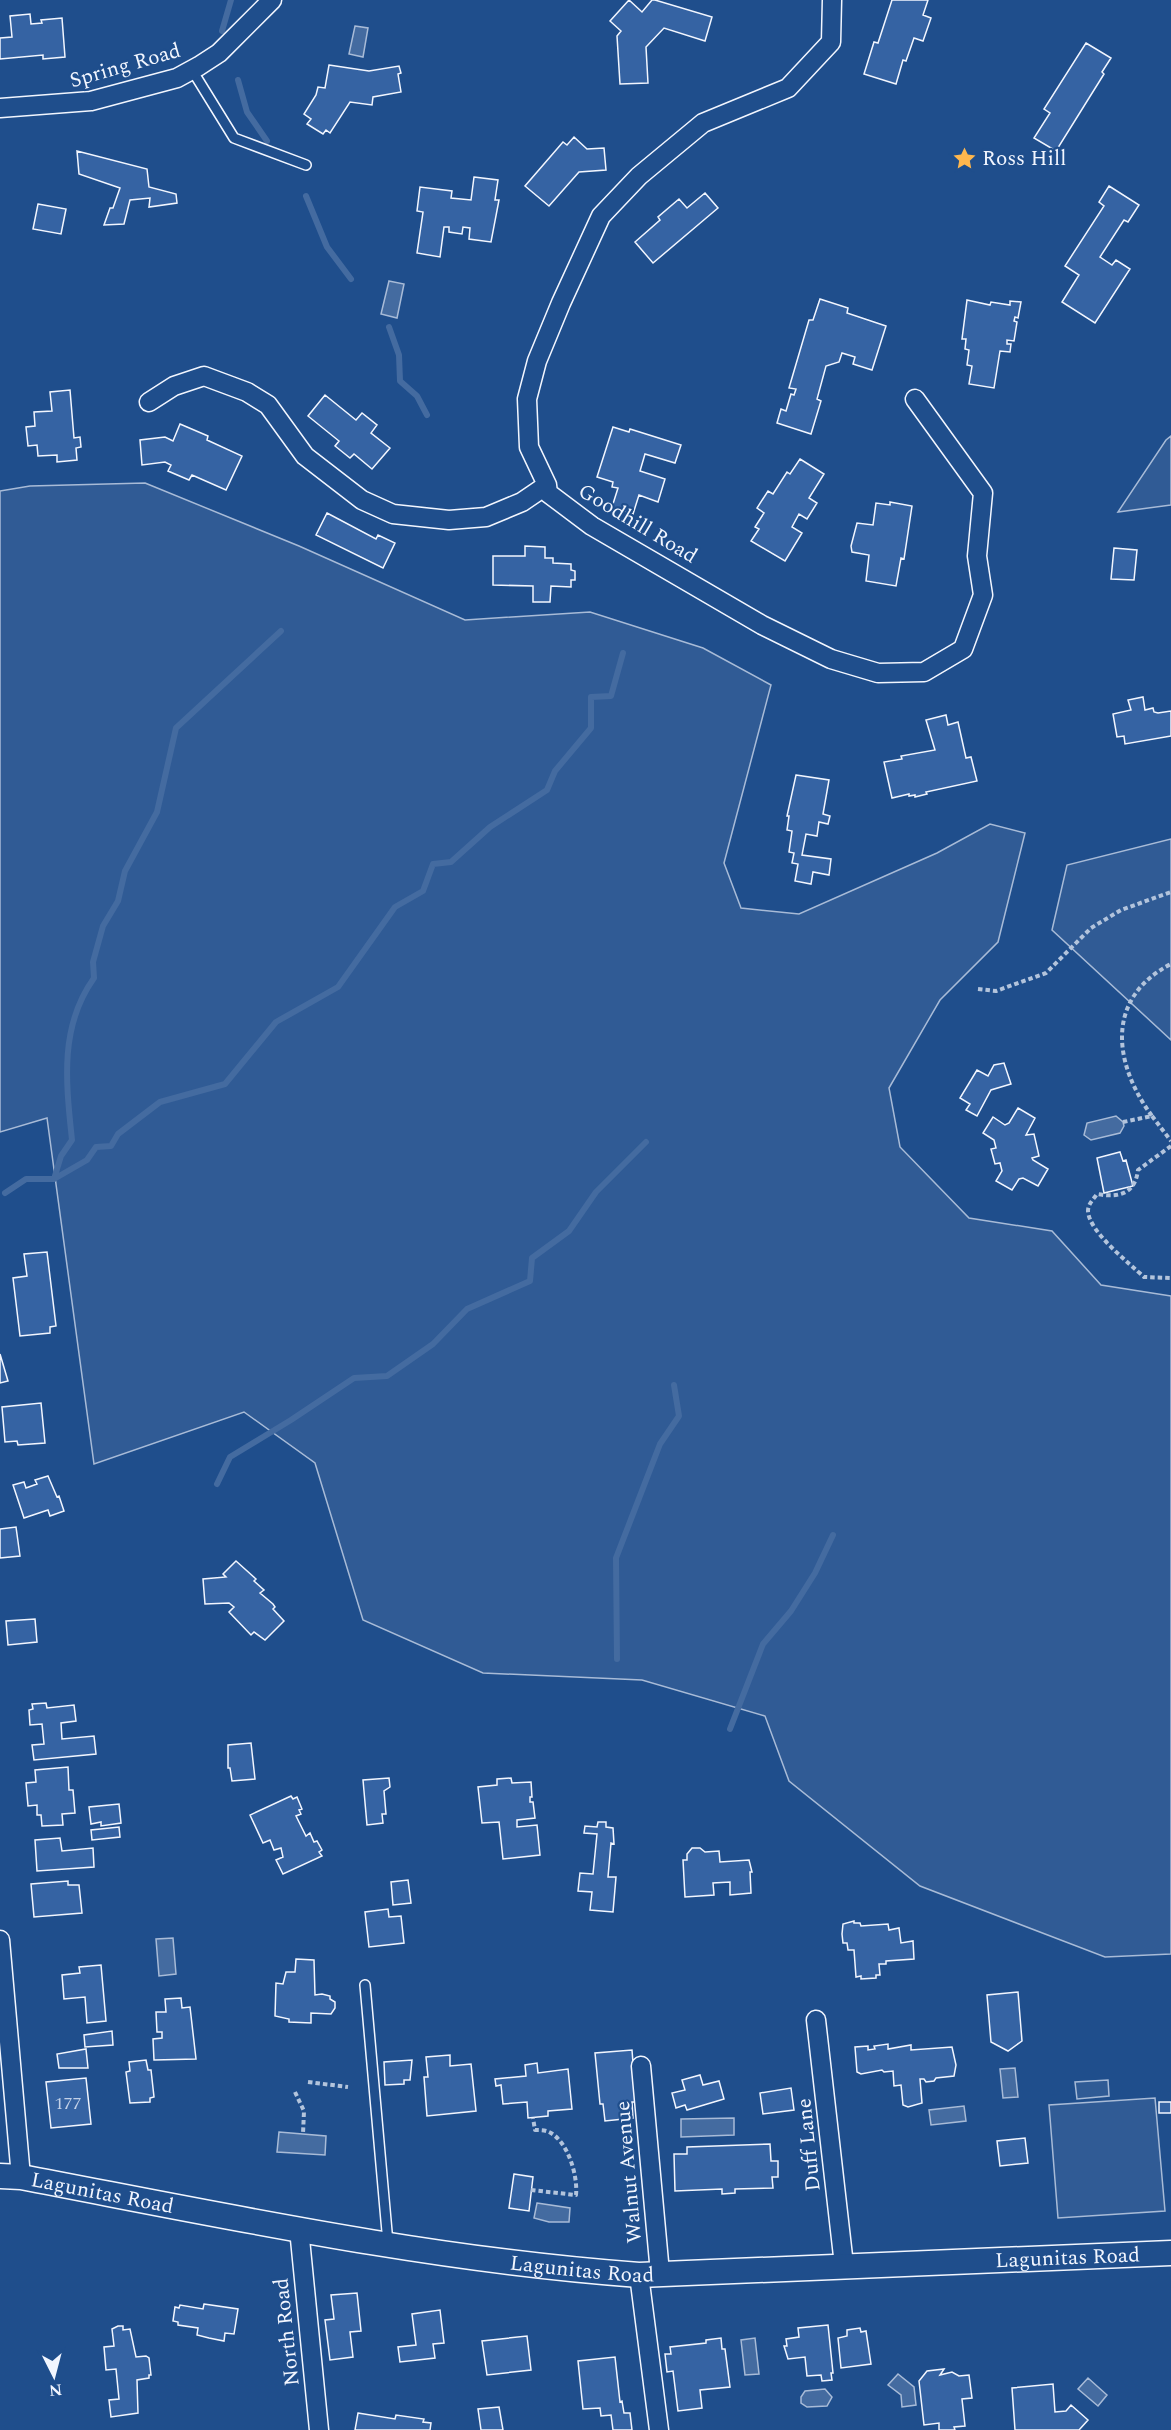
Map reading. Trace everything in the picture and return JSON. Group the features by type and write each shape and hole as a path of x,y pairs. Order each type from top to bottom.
{"street":[{"name":"Spring Road","path":"0,108 91,101 177,78 219,53 272,0"},
{"name":"Goodhill Road","path":"832,0 831,42 788,88 703,123 639,176 601,216 537,361 527,399 529,447 547,485 548,493 592,526 782,634 831,659 878,674 924,672 963,649 983,595 977,556 983,493 915,399"},
{"path":"149,402 174,386 204,376 247,392 268,405 304,456 362,500 393,514 449,520 486,517 522,502 547,485"},
{"path":"0,1940 11,2177"},
{"name":"Duff Lane","path":"816,2020 844,2265"},
{"name":"Walnut Avenue","path":"641,2066 659,2430"},
{"name":"Lagunitas Road","path":"11,2177 388,2245 574,2270 650,2274 1171,2253"},
{"name":"North Road","path":"298,2229 318,2430"}],"lane":[{"path":"192,70 234,138 306,165"},
{"path":"365,1985 388,2245"}],"path":[{"path":"978,989 996,991 1046,973 1091,928 1121,910 1171,892"},
{"path":"1171,964 1154,973 1135,993 1123,1023 1121,1049 1138,1097 1171,1141"},
{"path":"1123,1122 1152,1116"},
{"path":"1171,1146 1138,1170 1137,1182 1131,1189 1123,1194 1097,1194 1089,1204 1088,1212 1091,1224 1096,1230 1144,1277 1171,1278"},
{"path":"308,2082 348,2087"},
{"path":"295,2092 304,2111 303,2134"},
{"path":"531,2190 576,2195 577,2185 576,2176 562,2145 547,2131 535,2130 533,2118"}],"shaded area":[{"path":"355,26 368,28 363,57 349,54"},
{"path":"389,281 404,284 397,318 381,314"},
{"path":"1171,436 1171,505 1118,512 1166,440"},
{"path":"145,483 299,546 465,620 590,612 703,648 771,685 724,863 741,908 799,914 937,853 990,824 1025,833 998,942 940,1000 889,1088 900,1147 969,1218 1052,1231 1101,1285 1171,1296 1171,1954 1105,1957 920,1886 789,1781 765,1716 642,1680 483,1673 363,1620 315,1463 244,1412 94,1464 47,1118 0,1132 0,491 30,486"},
{"path":"1171,839 1171,1040 1052,930 1067,865"},
{"path":"1116,1116 1124,1126 1120,1133 1091,1140 1084,1135 1087,1123"},
{"path":"173,1938 176,1974 159,1976 156,1939"},
{"path":"1015,2068 1018,2097 1003,2098 1000,2069"},
{"path":"1108,2080 1109,2096 1077,2099 1075,2082"},
{"path":"1155,2098 1165,2211 1058,2218 1049,2105"},
{"path":"964,2106 966,2121 931,2125 929,2110"},
{"path":"734,2118 734,2135 681,2137 681,2119"},
{"path":"279,2132 326,2136 325,2155 277,2152"},
{"path":"537,2203 570,2208 569,2222 549,2222 534,2218"},
{"path":"755,2338 759,2374 745,2375 741,2340"},
{"path":"898,2374 914,2387 916,2405 902,2407 901,2395 888,2385"},
{"path":"1088,2378 1107,2395 1098,2406 1078,2389"},
{"path":"825,2389 832,2397 827,2406 807,2407 801,2403 801,2397 805,2391"}],"building":[{"path":"629,0 642,12 652,0 655,0 712,17 705,41 664,28 646,47 648,83 620,84 617,36 621,31 610,21"},
{"path":"892,0 928,0 923,15 931,18 923,41 914,38 906,61 903,60 896,84 864,74 874,42 878,43"},
{"path":"30,14 31,24 42,23 41,20 62,18 65,57 43,59 43,55 0,59 0,38 12,37 10,16"},
{"path":"1086,43 1111,58 1102,72 1104,74 1056,151 1034,138 1050,113 1044,109"},
{"path":"329,65 369,71 399,66 401,92 373,97 372,105 350,102 330,133 326,130 323,134 307,124 311,119 304,114 316,95 318,87 325,88"},
{"path":"574,137 587,149 604,148 606,170 579,172 549,206 525,186 563,142 567,145"},
{"path":"77,151 147,169 149,187 176,194 177,203 149,207 150,198 130,200 124,224 104,225 120,188 79,174"},
{"path":"474,177 498,180 495,200 499,200 491,242 469,239 470,228 463,227 462,234 449,232 449,227 444,227 440,257 417,253 423,212 417,211 420,187 452,191 451,198 471,200"},
{"path":"1109,186 1139,205 1128,222 1124,220 1100,257 1112,265 1116,260 1130,269 1095,323 1062,302 1079,275 1065,266 1104,206 1099,202"},
{"path":"705,193 718,208 653,263 635,242 660,220 658,217 679,199 687,208"},
{"path":"38,204 66,209 61,234 33,229"},
{"path":"820,299 848,308 847,313 886,326 872,370 853,364 855,357 842,353 839,362 826,366 817,399 821,401 811,434 777,423 781,409 786,411 791,394 794,395 796,389 789,388 809,320 813,320"},
{"path":"967,300 990,305 991,302 1010,305 1010,301 1021,302 1018,318 1015,317 1014,321 1017,322 1014,341 1007,340 1007,344 1011,344 1010,352 1000,351 994,388 969,384 972,366 967,365 969,350 965,349 966,339 962,339"},
{"path":"70,390 74,438 80,437 81,447 76,448 77,460 57,462 57,455 38,456 37,445 28,446 26,427 35,426 34,412 52,411 50,392"},
{"path":"325,395 356,420 362,413 377,425 371,433 390,448 372,469 354,454 350,458 335,446 339,441 308,416"},
{"path":"180,424 208,436 207,440 242,456 226,490 192,475 189,480 168,471 171,465 165,462 142,465 140,440 165,437 173,441"},
{"path":"613,427 629,432 630,429 681,445 675,463 645,454 640,471 665,479 658,502 639,495 633,514 612,507 618,488 612,487 613,482 597,477"},
{"path":"800,459 824,474 809,498 817,503 807,519 799,514 792,527 802,533 785,561 751,541 759,529 755,527 764,513 757,508 768,491 773,494 787,472 790,474"},
{"path":"890,502 912,506 904,559 901,558 896,586 866,581 869,555 852,552 851,546 857,523 873,525 876,503 890,505"},
{"path":"327,513 376,539 378,535 395,543 383,568 316,535"},
{"path":"525,546 545,547 545,558 553,558 553,563 571,564 571,570 575,571 575,580 571,580 571,587 551,586 550,602 533,602 533,586 493,585 493,556 525,556"},
{"path":"1114,548 1137,550 1134,580 1111,579"},
{"path":"1143,697 1145,710 1153,708 1154,712 1158,713 1171,711 1171,736 1125,744 1124,736 1117,737 1113,714 1131,710 1128,700"},
{"path":"946,715 948,725 958,722 966,758 971,757 977,781 926,792 927,794 915,797 909,794 892,798 884,762 902,759 901,756 935,750 926,720"},
{"path":"796,775 829,780 823,814 830,816 828,824 819,822 817,836 806,834 802,855 831,859 829,875 813,872 811,884 795,881 798,864 792,863 794,853 789,852 792,831 787,830 789,816 787,816"},
{"path":"1004,1063 1011,1084 991,1090 977,1116 966,1110 970,1104 960,1098 977,1070 988,1076 994,1065"},
{"path":"1018,1108 1035,1118 1026,1135 1034,1134 1039,1156 1032,1158 1033,1160 1048,1169 1038,1186 1023,1178 1019,1179 1012,1190 996,1181 1002,1171 1000,1163 995,1164 991,1149 996,1148 994,1140 983,1133 993,1117 1005,1125 1009,1123"},
{"path":"1120,1152 1123,1161 1126,1160 1133,1186 1104,1193 1097,1158"},
{"path":"47,1252 56,1326 50,1327 50,1333 20,1336 13,1278 27,1276 24,1254"},
{"path":"0,1354 8,1381 0,1383"},
{"path":"41,1403 45,1443 18,1445 17,1441 5,1442 2,1407"},
{"path":"48,1476 64,1511 50,1516 48,1510 24,1518 13,1485 24,1482 26,1488 37,1484 35,1480"},
{"path":"16,1527 20,1556 0,1558 0,1529"},
{"path":"236,1561 256,1579 254,1581 264,1590 260,1593 273,1604 275,1607 273,1609 284,1621 265,1640 254,1632 251,1635 229,1612 234,1607 229,1603 205,1604 203,1579 226,1577 223,1574"},
{"path":"35,1619 37,1642 8,1645 6,1621"},
{"path":"46,1703 47,1708 74,1705 76,1721 61,1723 62,1739 94,1736 96,1754 34,1760 32,1745 44,1744 42,1724 30,1725 29,1710 33,1709 32,1704"},
{"path":"251,1743 255,1779 232,1781 230,1768 228,1768 228,1745"},
{"path":"68,1767 69,1790 73,1790 75,1813 62,1814 63,1825 42,1826 41,1815 37,1815 37,1805 28,1806 26,1783 36,1782 35,1770"},
{"path":"389,1778 390,1787 384,1791 386,1814 382,1814 383,1823 367,1825 363,1780"},
{"path":"511,1778 512,1783 531,1782 530,1802 533,1802 535,1818 517,1820 517,1827 537,1825 540,1855 503,1859 499,1822 482,1823 478,1787 497,1785 497,1779"},
{"path":"291,1796 293,1799 297,1797 302,1809 299,1810 301,1814 296,1816 306,1836 310,1833 314,1842 317,1841 322,1850 319,1852 322,1856 283,1874 276,1860 283,1857 281,1848 274,1850 270,1840 263,1843 250,1815"},
{"path":"119,1804 121,1823 101,1826 101,1822 91,1824 89,1807"},
{"path":"598,1822 606,1822 606,1827 613,1828 614,1844 611,1843 608,1877 616,1877 613,1912 590,1910 592,1892 578,1891 580,1873 593,1874 597,1834 584,1833 585,1826 597,1827"},
{"path":"119,1827 120,1837 92,1840 91,1830"},
{"path":"60,1838 62,1851 93,1848 94,1867 37,1871 35,1840"},
{"path":"692,1848 700,1848 705,1852 719,1851 720,1862 749,1860 752,1872 750,1872 751,1893 730,1895 730,1882 713,1883 714,1895 685,1897 683,1860 687,1860 687,1854"},
{"path":"408,1880 411,1903 393,1905 391,1882"},
{"path":"68,1881 68,1885 79,1885 82,1913 34,1917 31,1884"},
{"path":"388,1909 389,1917 401,1916 404,1943 369,1947 365,1912"},
{"path":"854,1921 854,1923 860,1923 861,1926 888,1924 889,1930 899,1928 901,1943 913,1941 914,1959 886,1961 886,1964 879,1964 880,1975 876,1975 876,1978 856,1977 854,1950 848,1950 847,1943 843,1943 842,1934 843,1924"},
{"path":"296,1959 314,1960 315,1995 330,1996 330,1999 335,2002 335,2008 331,2014 311,2013 311,2023 289,2022 289,2019 275,2016 276,1983 283,1984 286,1972 295,1972"},
{"path":"101,1965 106,2021 87,2023 85,1997 64,1999 62,1975 80,1973 79,1967"},
{"path":"1018,1992 1022,2041 1008,2051 991,2042 987,1995"},
{"path":"181,1998 182,2008 190,2007 196,2059 154,2060 153,2039 162,2038 162,2032 157,2032 156,2012 166,2012 165,1999"},
{"path":"112,2031 113,2045 85,2047 84,2035"},
{"path":"888,2044 888,2049 911,2045 911,2050 952,2047 956,2065 954,2076 936,2078 934,2081 926,2082 920,2079 922,2103 908,2107 903,2105 901,2085 894,2086 893,2071 884,2072 882,2070 861,2074 857,2072 855,2047 868,2046 868,2050 875,2049 874,2046"},
{"path":"86,2049 88,2068 59,2068 57,2054"},
{"path":"632,2050 636,2102 632,2102 633,2118 605,2121 603,2104 600,2104 595,2053"},
{"path":"450,2055 450,2066 471,2064 476,2111 427,2116 424,2077 428,2077 426,2057"},
{"path":"146,2060 148,2070 151,2070 154,2097 150,2098 150,2102 130,2103 126,2072 130,2071 129,2062"},
{"path":"412,2060 410,2080 404,2080 404,2084 385,2085 384,2062"},
{"path":"537,2063 538,2073 568,2069 572,2109 548,2111 548,2116 528,2118 527,2102 503,2104 501,2085 496,2086 495,2079 526,2076 525,2065"},
{"path":"700,2075 703,2085 719,2081 724,2099 687,2110 685,2105 676,2108 672,2093 685,2090 682,2080"},
{"path":"86,2078 91,2124 51,2128 46,2082"},
{"path":"791,2088 794,2110 763,2114 760,2093"},
{"path":"1159,2102 1171,2102 1171,2113 1159,2113"},
{"path":"1025,2138 1028,2163 1000,2166 997,2141"},
{"path":"770,2144 771,2161 778,2161 778,2177 772,2177 773,2188 735,2189 735,2193 722,2194 722,2189 675,2191 674,2154 687,2154 687,2147"},
{"path":"514,2174 533,2177 529,2211 509,2208"},
{"path":"357,2293 361,2331 350,2332 353,2357 330,2360 325,2320 334,2319 331,2295"},
{"path":"204,2304 238,2309 234,2334 225,2333 224,2341 209,2338 197,2335 198,2328 178,2325 178,2322 173,2321 175,2307 179,2308 180,2305 203,2309"},
{"path":"440,2310 444,2343 433,2344 435,2358 400,2362 398,2347 416,2345 412,2314"},
{"path":"828,2325 833,2373 831,2373 832,2380 822,2381 821,2375 807,2376 805,2357 788,2359 784,2346 787,2346 786,2339 799,2337 798,2328"},
{"path":"123,2326 123,2330 130,2329 136,2357 149,2358 151,2375 149,2378 137,2380 138,2413 111,2417 109,2400 119,2399 116,2369 106,2370 104,2347 114,2346 112,2329"},
{"path":"860,2328 861,2332 866,2331 871,2364 841,2368 838,2338 847,2336 847,2330"},
{"path":"527,2336 531,2370 487,2375 482,2341"},
{"path":"721,2338 722,2349 725,2349 730,2387 700,2390 702,2408 678,2411 673,2371 667,2372 665,2354 671,2354 670,2347 706,2343 706,2340"},
{"path":"615,2357 620,2402 622,2401 624,2413 630,2413 632,2430 613,2430 611,2415 601,2416 600,2408 583,2409 578,2361"},
{"path":"944,2369 940,2375 952,2372 959,2376 969,2375 972,2398 962,2399 965,2426 954,2427 955,2430 939,2430 939,2423 924,2425 919,2381 927,2371"},
{"path":"1053,2384 1055,2412 1066,2411 1071,2405 1088,2420 1079,2430 1015,2430 1012,2388"},
{"path":"499,2407 503,2430 481,2430 478,2409"},
{"path":"358,2413 395,2419 396,2415 424,2419 423,2422 431,2423 430,2430 355,2430"}],"waterway":[{"path":"222,31 231,0"},
{"path":"238,80 247,112 267,141"},
{"path":"306,196 327,247 351,279"},
{"path":"389,327 399,355 400,381 417,396 427,415"},
{"path":"54,1179 61,1156 72,1140 67,1077 70,1036 75,1016 94,978 93,962 103,926 118,901 125,871 157,812 176,728 281,631"},
{"path":"5,1193 26,1179 54,1179 87,1160 96,1147 111,1146 118,1134 160,1102 225,1084 276,1022 338,987 395,907 423,891 433,864 451,862 490,827 547,790 555,771 591,728 591,697 611,696 623,653"},
{"path":"217,1484 230,1457 354,1378 387,1376 433,1344 467,1309 530,1281 532,1258 569,1231 596,1192 646,1142"},
{"path":"617,1659 616,1558 660,1444 679,1416 674,1385"},
{"path":"730,1729 763,1644 791,1611 815,1573 833,1535"}],"place":[{"name":"Ross Hill","path":"964,158"}]}
